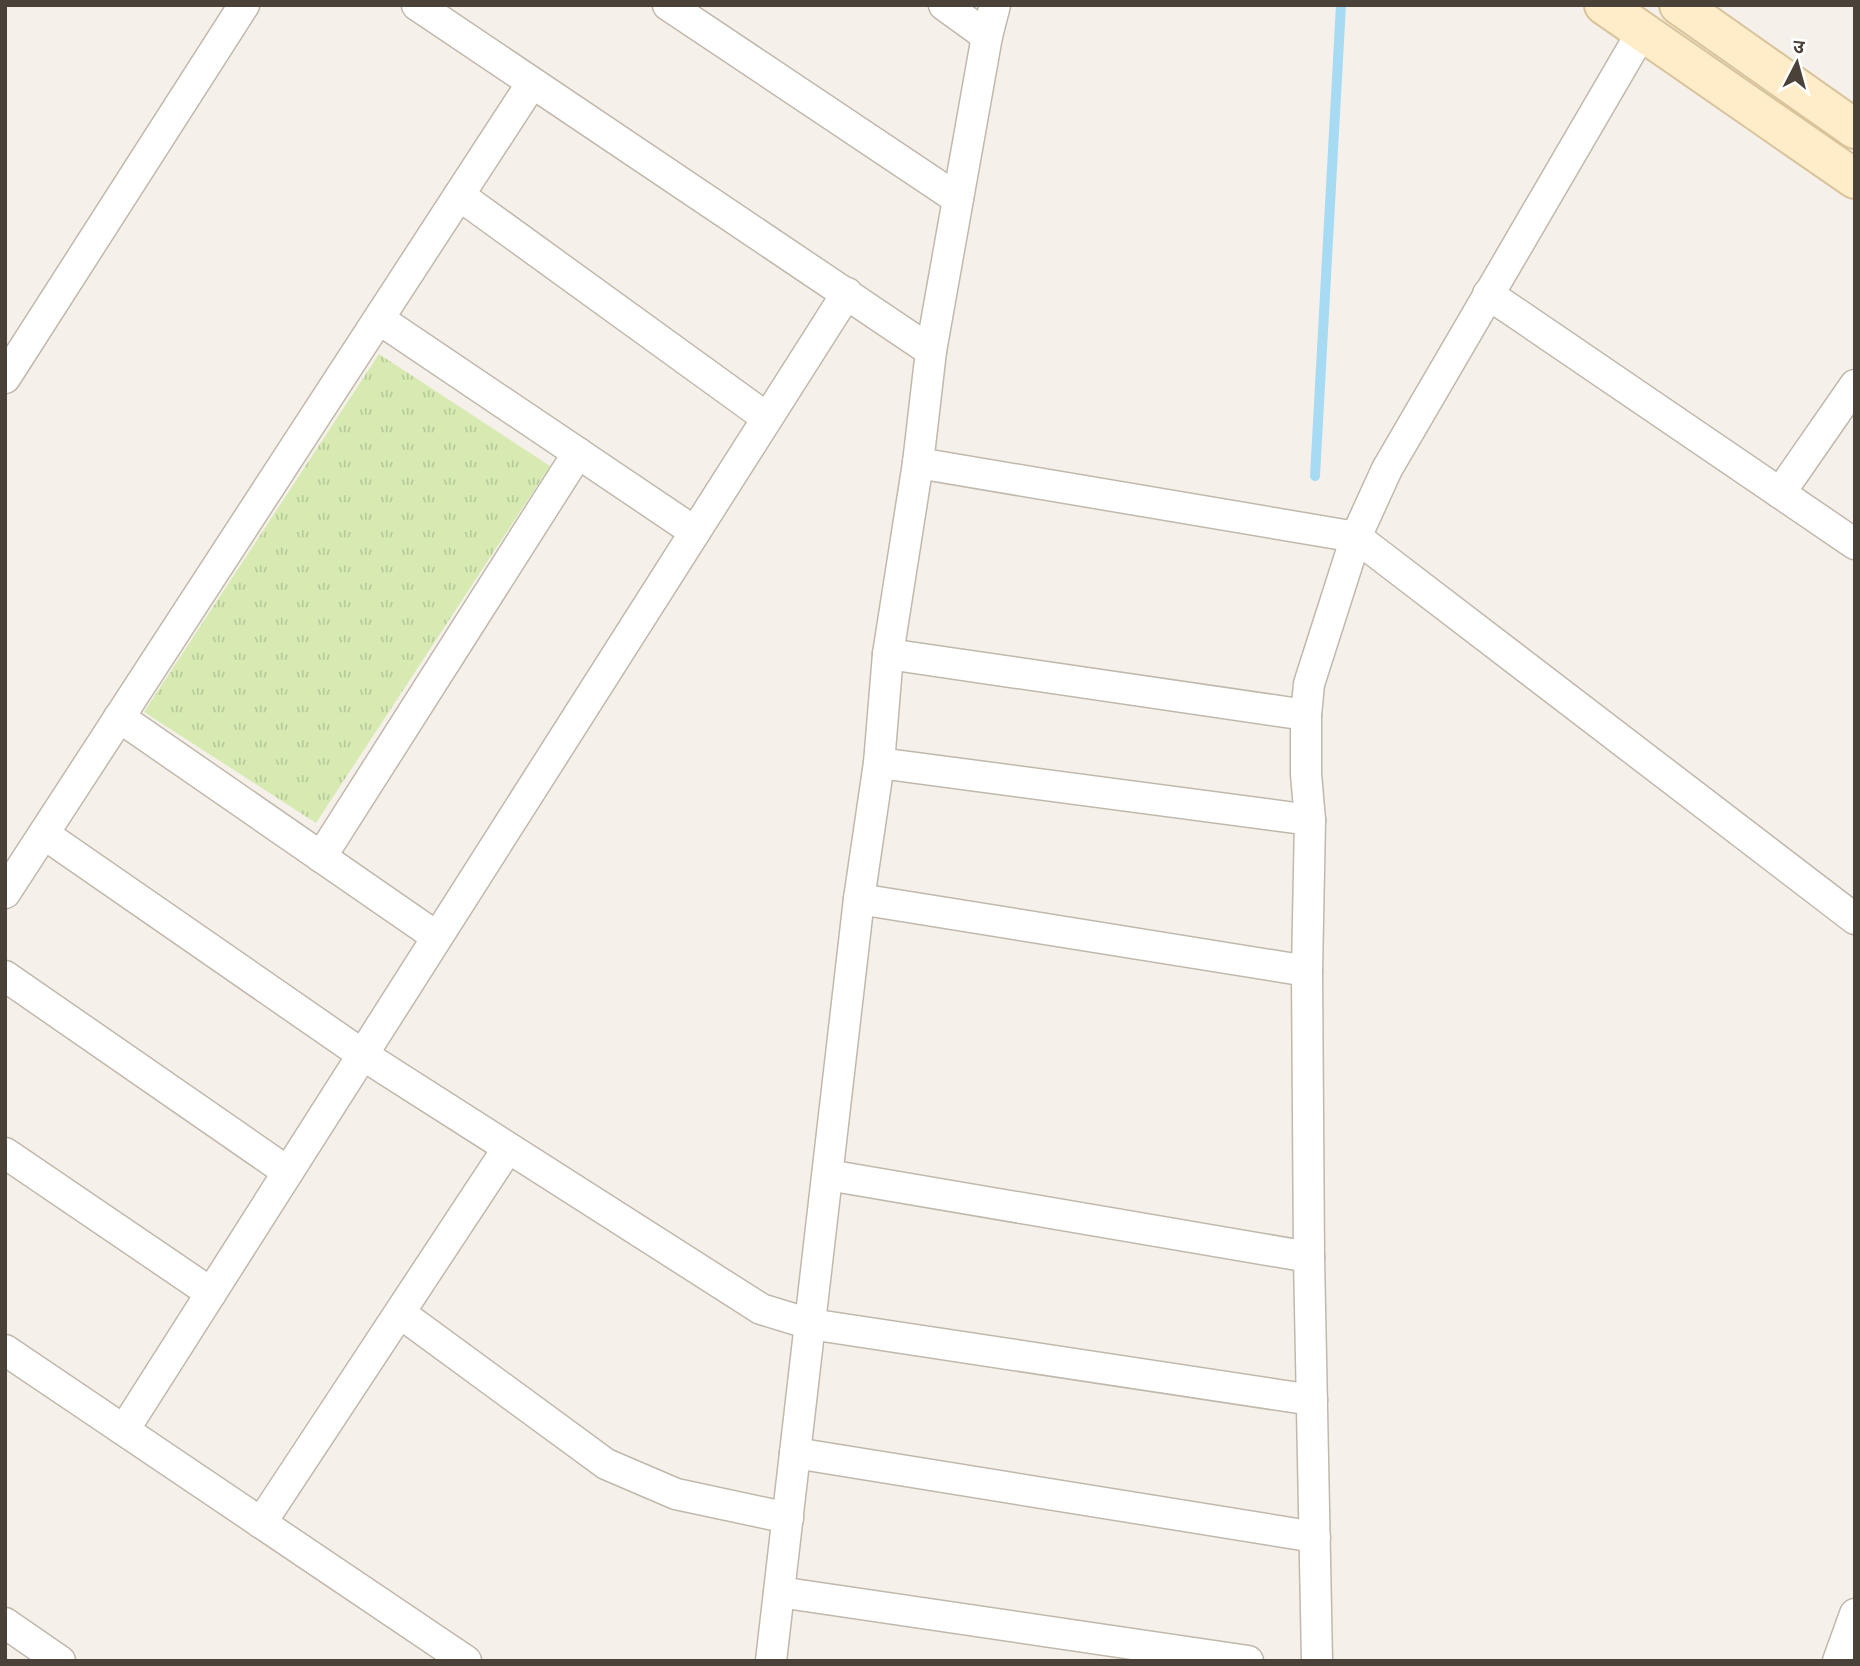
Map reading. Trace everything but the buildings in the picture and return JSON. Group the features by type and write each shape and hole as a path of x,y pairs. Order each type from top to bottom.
{"street":[{"path":"5,378 244,5"},
{"path":"417,5 932,351"},
{"path":"668,5 958,200"},
{"path":"944,5 987,36"},
{"path":"771,1661 859,899 879,763 888,654 918,463 932,351 987,36 995,5"},
{"path":"1604,5 1855,179"},
{"path":"1679,5 1855,129"},
{"path":"1317,1661 1309,1257 1307,971 1310,820 1306,774 1306,715 1309,684 1356,537 1387,469 1642,32"},
{"path":"5,893 533,83"},
{"path":"459,195 768,418"},
{"path":"124,1430 847,293"},
{"path":"1489,294 1855,544"},
{"path":"379,319 695,532"},
{"path":"1780,493 1855,385"},
{"path":"321,857 578,453"},
{"path":"918,463 1356,537 1855,919"},
{"path":"888,654 1306,715"},
{"path":"120,717 438,937"},
{"path":"879,763 1310,820"},
{"path":"44,834 363,1055 761,1309 810,1324 1312,1400"},
{"path":"859,899 1307,971"},
{"path":"5,976 288,1172"},
{"path":"261,1523 508,1148"},
{"path":"5,1153 211,1293"},
{"path":"828,1175 1309,1257"},
{"path":"400,1313 606,1464 676,1494 788,1518"},
{"path":"5,1350 466,1661"},
{"path":"795,1453 1315,1537"},
{"path":"779,1592 1248,1661"},
{"path":"1838,1661 1855,1614"},
{"path":"5,1623 60,1661"}],"green space":[{"path":"379,354 550,466 316,823 144,712"}],"waterway":[{"path":"1315,476 1341,5"}]}
